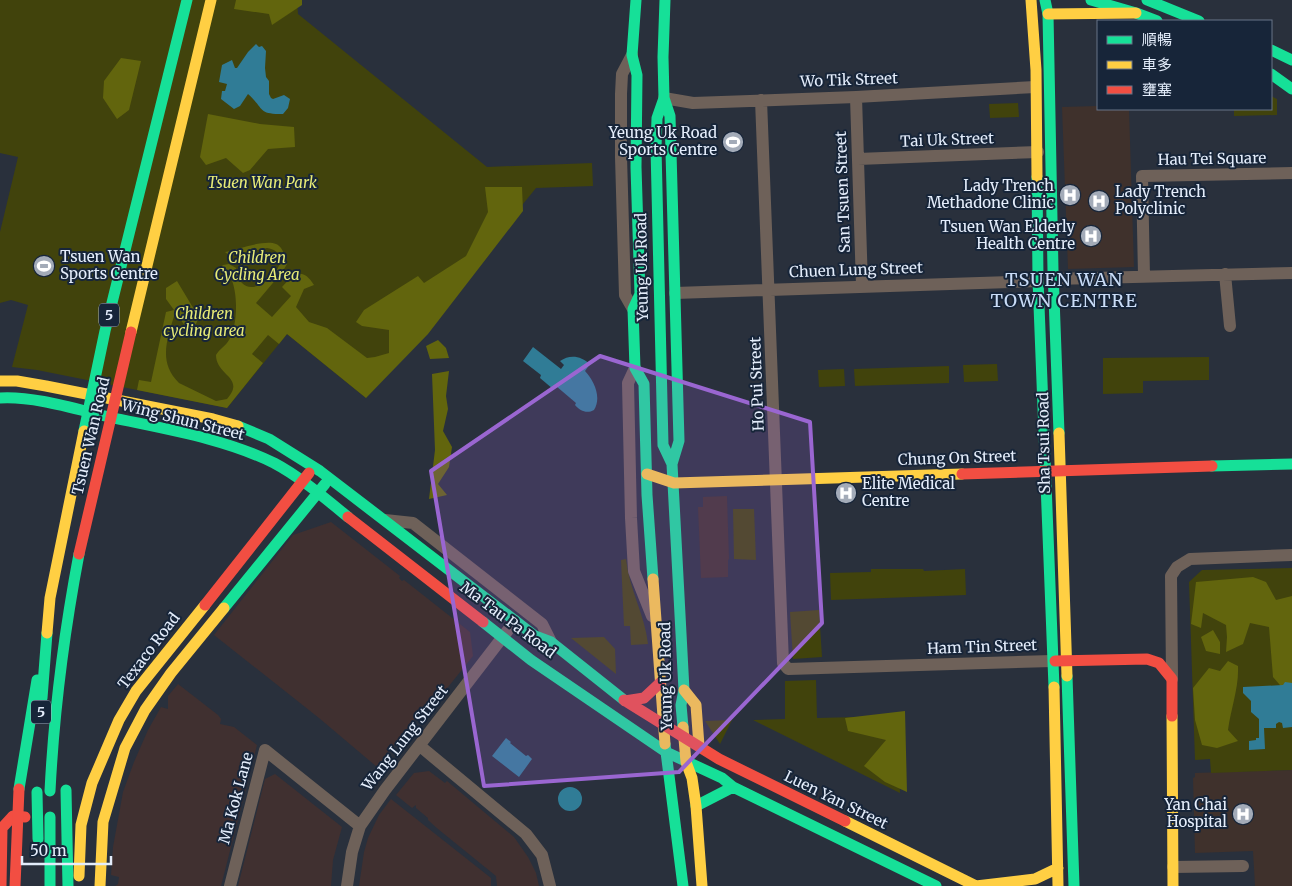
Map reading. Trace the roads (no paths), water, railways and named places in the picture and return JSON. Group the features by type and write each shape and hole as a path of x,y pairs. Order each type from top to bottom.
{"main road":[{"name":"Tsuen Wan Road","path":"40,732 50,598 78,453 105,331 187,0"},
{"name":"Tsuen Wan Road","path":"50,886 50,805 53,729 64,638 79,554 211,0"},
{"name":"Yeung Uk Road","path":"632,55 636,0"},
{"name":"Yeung Uk Road","path":"665,0 664,98 670,116 679,441 672,464"},
{"name":"Sha Tsui Road","path":"1031,0 1038,152 1038,282 1058,886"},
{"name":"Sha Tsui Road","path":"1045,0 1048,14 1054,279 1074,886"},
{"path":"1091,0 1154,20"},
{"path":"1148,0 1197,20"},
{"path":"1048,14 1136,13"},
{"path":"1275,52 1292,60"},
{"path":"1272,73 1292,79"},
{"path":"1272,74 1292,89"},
{"name":"Yeung Uk Road","path":"664,98 657,118 656,134 663,445 672,464 674,483 684,690 681,705 686,762 692,778 696,806 702,886"},
{"name":"Yeung Uk Road","path":"633,308 635,368 644,384 647,474 660,683 682,886"},
{"name":"Wing Shun Street","path":"0,381 18,381 46,386 238,425 258,432 285,446 314,466"},
{"name":"Wing Shun Street","path":"0,398 15,397 62,406 233,446 275,464 318,493"},
{"name":"Chung On Street","path":"647,474 674,483 1292,464"},
{"name":"Ma Tau Pa Road","path":"314,466 535,636 551,642 625,701 684,738"},
{"name":"Texaco Road","path":"80,886 79,841 82,818 92,784 108,742 119,720 136,691 314,466"},
{"name":"Texaco Road","path":"100,886 103,822 125,748 145,710 177,666 330,478"},
{"name":"Ma Tau Pa Road","path":"318,493 531,660 666,752 686,762"},
{"path":"15,886 19,789 40,660 47,633"},
{"path":"64,638 69,701"},
{"name":"Ham Tin Street","path":"1052,661 1152,660 1159,663 1172,679"},
{"path":"1172,679 1173,886"},
{"path":"625,701 644,698 660,683"},
{"path":"684,690 696,705 699,746"},
{"path":"636,731 670,784"},
{"name":"Luen Yan Street","path":"684,738 719,759 976,886"},
{"path":"686,762 722,778 734,787 814,827 877,855 936,886"},
{"path":"38,779 38,851"},
{"path":"66,780 68,886"},
{"path":"696,806 734,787"},
{"path":"1,886 2,828 13,816 82,818 103,822"},
{"path":"2,851 5,842 12,836 79,841"},
{"path":"976,886 1035,880 1058,868"}],"street":[{"path":"1275,52 1292,48"},
{"name":"Yeung Uk Road","path":"632,55 622,74 621,143 625,295 633,308"},
{"name":"Wo Tik Street","path":"664,98 693,103 856,97 1035,87"},
{"name":"San Tsuen Street","path":"856,97 862,286"},
{"name":"Ho Pui Street","path":"761,100 783,663 785,667"},
{"name":"Tai Uk Street","path":"858,159 1038,152"},
{"name":"Hau Tei Square","path":"1144,276 1142,176 1292,173"},
{"path":"1054,279 1292,273"},
{"path":"1225,274 1230,326"},
{"name":"Chuen Lung Street","path":"675,292 1038,282"},
{"name":"Yeung Uk Road","path":"635,368 628,383 634,570 656,625"},
{"name":"Chung On Street","path":"630,461 647,474"},
{"name":"Ma Tau Pa Road","path":"385,520 413,523 542,624 551,642"},
{"path":"1172,679 1171,576 1177,567 1190,558 1292,555"},
{"name":"Wang Lung Street","path":"347,886 352,852 360,826 385,790 515,621"},
{"name":"Ham Tin Street","path":"785,667 788,669 1052,661"},
{"path":"420,746 526,834 542,855 550,886"},
{"name":"Ma Kok Lane","path":"230,886 265,750 360,826"},
{"path":"1174,867 1243,866"}],"water":[{"path":"256,44 259,47 262,46 266,51 265,68 271,98 284,95 290,99 288,108 283,114 265,112 248,94 240,106 234,109 221,99 222,91 225,91 227,84 219,82 222,65 232,60 235,68 237,68"},
{"path":"533,347 561,369 564,365 560,361 568,357 583,359 590,364 585,371 596,389 597,400 594,410 586,412 579,409 575,405 576,403 556,386 553,389 540,378 541,375 523,361"},
{"path":"1285,682 1292,683 1292,727 1283,728 1282,723 1279,722 1276,724 1276,728 1264,728 1265,749 1249,750 1249,741 1259,738 1259,719 1251,712 1251,701 1243,693 1243,687 1283,685"},
{"path":"506,738 532,759 519,777 492,756"},
{"path":"570,787 578,791 582,799 578,807 570,811 562,807 558,799 562,791"}],"place":[{"name":"Yeung Uk Road Sports Centre","path":"733,142"},
{"name":"Lady Trench Methadone Clinic","path":"1070,195"},
{"name":"Lady Trench Polyclinic","path":"1099,201"},
{"name":"Tsuen Wan Elderly Health Centre","path":"1091,236"},
{"name":"Tsuen Wan Sports Centre","path":"44,266"},
{"name":"Elite Medical Centre","path":"846,493"},
{"name":"Yan Chai Hospital","path":"1243,814"}],"district":[{"name":"TSUEN WAN TOWN CENTRE","path":"1064,290"}],"park label":[{"name":"Tsuen Wan Park","path":"262,183"},
{"name":"Children Cycling Area","path":"257,266"},
{"name":"Children cycling area","path":"204,322"}]}
